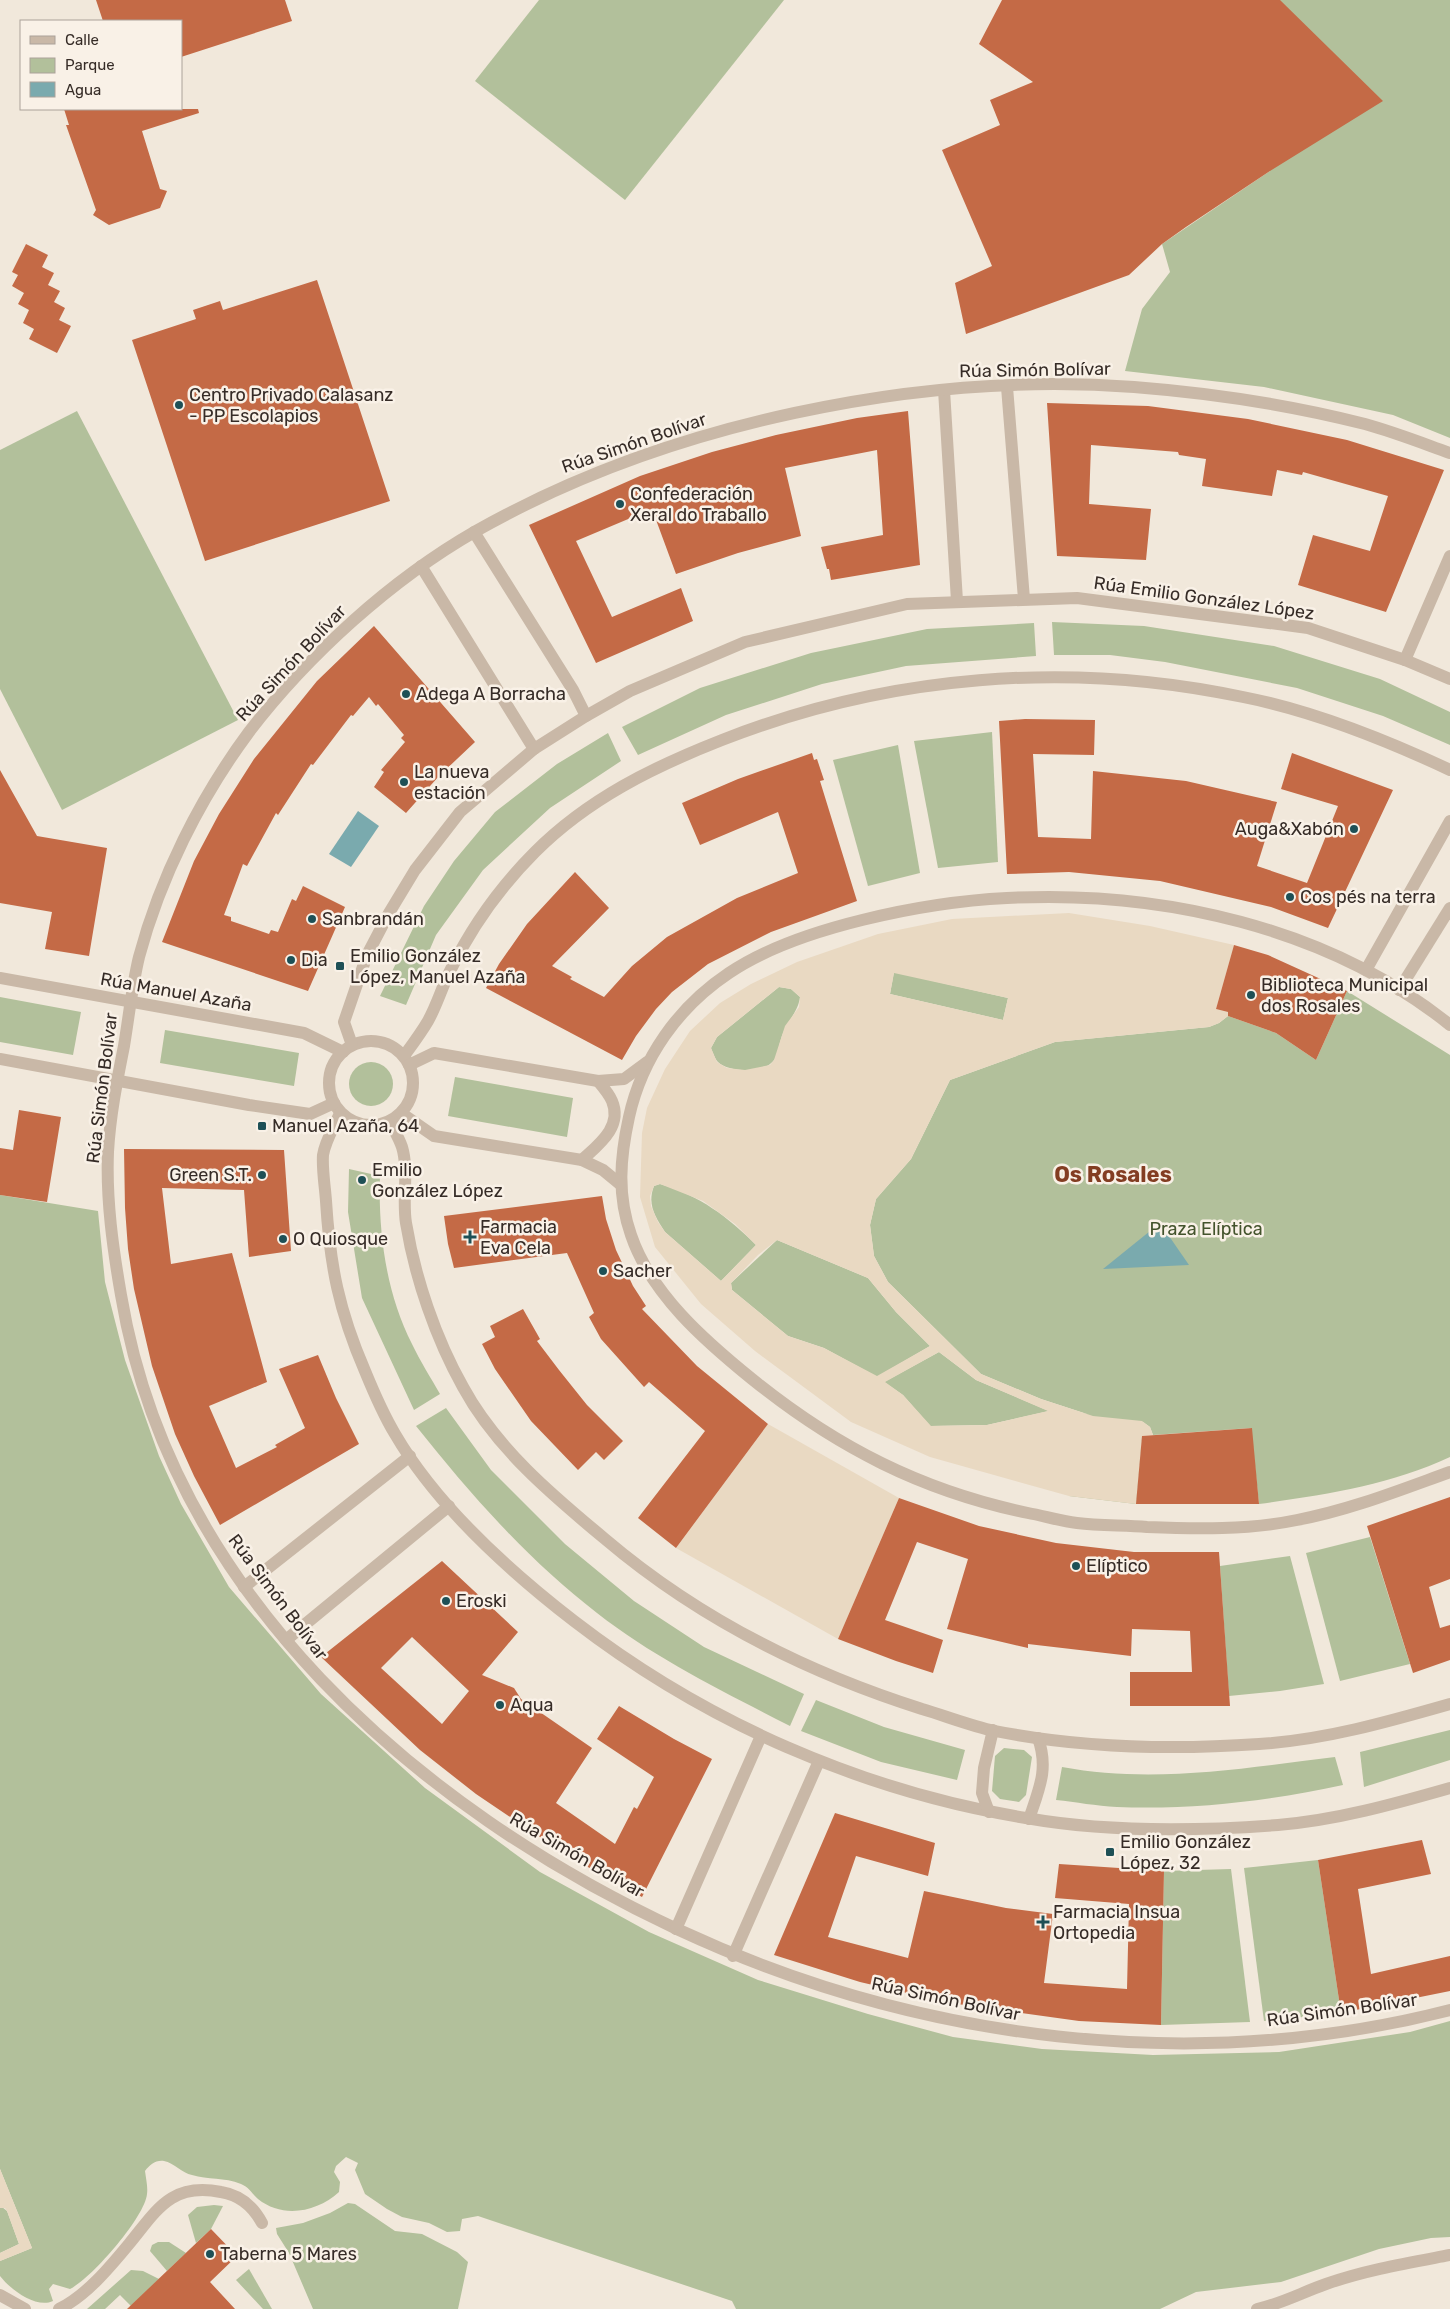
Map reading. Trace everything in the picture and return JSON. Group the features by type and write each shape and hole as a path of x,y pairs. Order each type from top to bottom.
{"street":[{"name":"Rúa Simón Bolívar","path":"1450,453 1372,426 1309,411 1128,386 1007,387 944,390 854,402 761,419 668,448 573,481 474,532 421,566 357,616 296,678 252,729 221,774 188,832 169,874 140,952 117,1081 108,1156 114,1254 128,1335 155,1420 190,1500 216,1546 244,1587 323,1684 371,1728 469,1811 584,1883 733,1956 790,1977 870,2002 933,2016 1032,2034 1126,2044 1204,2043 1312,2035 1373,2026 1450,2010"},
{"path":"1007,387 1024,599"},
{"path":"944,390 957,601"},
{"path":"474,532 573,690 586,716"},
{"path":"1405,660 1450,556"},
{"path":"421,566 534,749"},
{"name":"Rúa Emilio González López","path":"348,1048 344,1022 367,955 415,870 460,812 534,749 586,716 630,691 745,642 907,604 1077,598 1308,628 1405,660 1450,679"},
{"path":"406,1060 428,1022 451,970 473,929 503,888 529,859 567,825 602,797 637,777 720,740 808,710 913,686 977,680 1118,678 1244,697 1336,723 1394,744 1450,770"},
{"path":"1366,970 1450,821"},
{"path":"1450,1025 1366,970 1329,952 1254,926 1165,905 1122,899 1041,896 946,904 872,918 825,932 778,947 730,972 675,1021 649,1060 634,1094 620,1166 620,1184 632,1238 651,1278 685,1318 732,1364 785,1406 842,1444 906,1476 987,1504 1076,1523 1210,1529 1295,1521 1371,1500 1450,1472"},
{"path":"1399,990 1450,908"},
{"name":"Rúa Manuel Azaña","path":"0,978 304,1033 348,1048"},
{"path":"375,1041 386,1044 406,1060 413,1075 413,1089 409,1102 401,1113 390,1122 376,1126 362,1125 349,1120 337,1108 329,1087 331,1070 348,1048 375,1041"},
{"path":"406,1060 434,1053 598,1081 624,1079 649,1060"},
{"path":"0,1060 310,1114 337,1108"},
{"path":"582,1160 610,1134 614,1119 613,1101 598,1081"},
{"path":"337,1108 323,1152 328,1234 334,1284 349,1335 379,1404 410,1456 449,1506 537,1593 611,1650 694,1701 761,1736 818,1762 884,1784 989,1812 1029,1819 1116,1828 1281,1824 1363,1811 1450,1788"},
{"path":"401,1113 434,1136 582,1160 603,1170 620,1184"},
{"path":"390,1122 403,1148 406,1222 429,1314 464,1389 502,1442 552,1495 652,1577 730,1628 775,1652 884,1697 993,1730 1038,1738 1156,1748 1262,1744 1347,1732 1450,1704"},
{"path":"244,1587 410,1456"},
{"path":"286,1640 449,1506"},
{"path":"989,1812 982,1793 984,1768 993,1730"},
{"path":"676,1928 761,1736"},
{"path":"1029,1819 1043,1778 1044,1755 1038,1738"},
{"path":"733,1956 818,1762"},
{"path":"59,2309 72,2303 128,2245 154,2212 178,2194 194,2189 233,2194 247,2203 262,2223"},
{"path":"1257,2309 1268,2308 1325,2284 1375,2269 1450,2255"},
{"path":"0,2295 25,2309"}],"green space":[{"path":"539,0 784,0 625,200 475,81"},
{"path":"1280,0 1450,0 1450,438 1393,415 1264,387 1125,371 1142,309 1170,272 1162,244 1270,171"},
{"path":"77,411 238,720 62,810 0,689 0,450"},
{"path":"1052,622 1144,626 1274,646 1380,679 1450,712 1450,745 1383,716 1297,688 1165,662 1110,655 1054,655"},
{"path":"1034,623 1036,656 906,666 822,684 726,715 638,755 622,727 700,688 811,653 927,629"},
{"path":"992,732 998,862 938,868 914,741"},
{"path":"608,733 621,761 550,808 483,870 436,935 406,1005 380,996 424,906 454,861 495,812 557,764"},
{"path":"898,745 920,873 868,886 833,760"},
{"path":"894,972 1008,998 1003,1020 890,994"},
{"path":"779,987 791,989 800,997 797,1008 783,1034 773,1062 759,1069 744,1070 729,1068 718,1062 711,1048 717,1037"},
{"name":"Praza Elíptica","path":"1347,991 1450,1055 1450,1457 1404,1475 1356,1488 1259,1504 1251,1428 1153,1435 1150,1427 1143,1422 1136,1504 1069,1496 1080,1413 1087,1414 1041,1399 981,1374 888,1282 874,1256 870,1225 876,1199 911,1159 950,1080 1055,1042 1209,1027 1219,1023 1228,1016 1276,1033 1316,1060"},
{"path":"0,997 81,1012 73,1055 0,1042"},
{"path":"165,1030 299,1053 294,1086 160,1063"},
{"path":"375,1062 387,1068 392,1075 392,1093 387,1100 380,1105 367,1106 359,1103 352,1096 349,1080 352,1072 359,1065"},
{"path":"455,1077 573,1098 567,1137 448,1116"},
{"path":"349,1169 380,1176 380,1219 390,1283 403,1324 418,1357 440,1394 414,1410 362,1298 348,1212"},
{"path":"660,1184 688,1194 712,1208 735,1225 756,1245 721,1281 665,1232 661,1226 655,1216 651,1199 654,1186"},
{"path":"0,1195 98,1211 105,1282 125,1360 159,1456 181,1504 229,1587 321,1694 425,1788 540,1872 649,1932 758,1980 868,2014 953,2037 1042,2049 1153,2055 1279,2052 1410,2032 1450,2021 1450,2237 1431,2238 1379,2249 1281,2282 1196,2292 1160,2309 736,2309 732,2301 478,2216 462,2219 460,2231 447,2232 429,2223 402,2217 365,2194 355,2170 358,2163 346,2157 336,2166 334,2172 340,2182 339,2192 321,2204 310,2208 289,2211 268,2205 258,2199 244,2185 228,2180 192,2175 168,2162 158,2161 145,2171 147,2194 137,2217 116,2246 91,2273 70,2289 53,2284 49,2289 53,2301 46,2303 31,2300 10,2287 0,2276 0,2261 32,2248 0,2169"},
{"path":"777,1240 868,1278 896,1312 930,1346 877,1377 824,1348 788,1336 732,1290 731,1283"},
{"path":"939,1352 976,1380 1049,1411 987,1425 930,1426 903,1395 884,1382"},
{"path":"446,1408 491,1470 565,1544 634,1601 704,1647 804,1694 790,1726 691,1674 643,1645 597,1613 547,1571 479,1502 416,1426"},
{"path":"1370,1537 1410,1664 1340,1681 1306,1553"},
{"path":"1290,1556 1324,1684 1229,1696 1220,1566"},
{"path":"816,1700 884,1727 965,1750 957,1780 881,1762 801,1731"},
{"path":"1450,1730 1450,1760 1364,1787 1360,1752"},
{"path":"1004,1748 1024,1750 1032,1757 1026,1795 1019,1802 1000,1799 992,1791 995,1756"},
{"path":"1335,1757 1343,1785 1287,1796 1202,1806 1145,1808 1101,1806 1056,1800 1062,1767 1130,1774 1199,1773"},
{"path":"1318,1860 1341,2013 1264,2021 1244,1868"},
{"path":"1231,1869 1250,2022 1161,2025 1164,1871"},
{"path":"348,2203 355,2204 395,2231 422,2234 457,2252 468,2262 458,2309 313,2309 289,2253 277,2234 276,2228 303,2223 330,2213"},
{"path":"223,2206 211,2229 196,2243 188,2215 197,2207"},
{"path":"2,2207 7,2211 19,2244 0,2253 0,2208"},
{"path":"158,2242 169,2242 186,2253 167,2271 150,2251 152,2245"},
{"path":"249,2269 272,2309 263,2309 236,2280"},
{"path":"131,2270 143,2271 159,2279 131,2306 120,2295 105,2309 87,2309"}],"shaded area":[{"path":"1069,913 1150,926 1234,945 1216,1009 1228,1012 1228,1016 1219,1023 1209,1027 1055,1042 950,1080 911,1159 876,1199 870,1225 874,1256 888,1282 981,1374 1041,1399 1093,1416 1142,1421 1150,1427 1153,1435 1142,1436 1136,1504 1069,1496 930,1457 851,1422 755,1351 701,1304 655,1247 640,1197 642,1133 647,1108 665,1069 690,1031 720,1003 751,984 797,962 878,934 952,919","holes":["894,973 1008,998 1003,1020 890,994","779,987 791,989 800,997 799,1007 785,1026 774,1060 770,1065 745,1070 727,1068 717,1062 711,1048 717,1037","660,1184 703,1201 735,1224 756,1245 721,1281 665,1232 651,1206 650,1196 654,1186","777,1240 868,1278 896,1312 930,1346 877,1376 824,1348 788,1336 732,1290 731,1283 758,1255","939,1352 976,1380 1048,1411 987,1425 931,1426 903,1395 885,1382"]},
{"path":"768,1424 899,1498 838,1639 676,1548"},
{"path":"0,2169 32,2248 0,2261 0,2253 19,2244 7,2211 5,2208 0,2208"}],"water":[{"path":"358,811 379,826 351,867 329,854"},
{"path":"1160,1223 1189,1265 1103,1269"}],"building":[{"path":"96,0 285,0 292,21 182,57 182,20 103,20"},
{"path":"1002,0 1280,0 1383,101 1270,171 1186,227 1162,244 1129,275 966,334 955,283 992,266 942,150 1000,125 990,100 1033,82 979,44"},
{"path":"198,109 199,113 142,131 160,189 167,191 160,208 109,225 93,215 96,210 66,125 69,125 64,110"},
{"path":"26,244 48,255 42,267 54,273 48,285 60,291 54,302 65,308 59,320 71,326 57,353 29,339 34,329 23,323 29,310 18,304 24,293 12,286 18,275 12,272"},
{"path":"317,280 390,501 205,561 132,340 196,319 193,310 220,301 223,310"},
{"path":"1047,403 1148,406 1248,419 1347,440 1444,470 1386,612 1298,585 1313,535 1370,551 1388,496 1303,472 1302,475 1277,470 1272,496 1202,486 1206,459 1179,455 1178,452 1091,445 1089,504 1151,509 1146,560 1057,556"},
{"path":"908,411 920,565 831,580 821,547 883,535 877,450 785,468 801,536 738,553 676,574 652,509 576,541 612,617 681,588 693,621 596,663 529,525 640,476 712,452 776,435 857,418"},
{"path":"374,626 475,742 439,776 406,813 374,787 384,772 381,770 405,742 401,738 404,735 378,704 376,706 369,697 353,716 351,715 313,765 311,764 278,815 276,813 247,866 243,864 224,915 231,917 231,921 269,934 271,930 278,932 292,899 296,901 303,886 345,907 308,991 162,942 194,861 219,814 254,759 317,681"},
{"path":"1025,719 1095,720 1094,755 1033,754 1038,837 1091,839 1093,771 1186,781 1277,802 1257,866 1307,883 1338,806 1281,789 1292,753 1393,790 1328,928 1271,907 1160,881 1069,872 1007,874 999,721"},
{"path":"812,753 814,760 817,759 824,780 820,781 857,901 771,932 708,964 672,992 656,1009 636,1036 622,1060 486,988 499,964 527,924 575,872 609,908 552,966 572,977 570,979 604,997 632,966 667,937 737,898 798,873 778,812 700,845 682,803 738,779"},
{"path":"0,770 37,836 107,848 89,956 45,949 52,912 0,903"},
{"path":"1234,945 1268,955 1347,991 1316,1060 1276,1033 1228,1016 1228,1012 1216,1009"},
{"path":"19,1110 61,1117 47,1202 0,1195 0,1148 13,1150"},
{"path":"124,1149 284,1150 291,1251 249,1257 244,1190 162,1188 171,1264 232,1253 267,1382 209,1406 236,1468 277,1447 275,1445 305,1428 279,1369 318,1355 336,1398 359,1444 220,1525 194,1476 175,1434 152,1366 134,1289 128,1249"},
{"path":"602,1196 606,1219 616,1250 633,1286 646,1306 642,1309 697,1366 768,1424 676,1548 638,1518 705,1431 649,1382 644,1387 601,1339 589,1317 594,1313 567,1253 454,1268 448,1244 444,1216"},
{"path":"523,1309 540,1339 537,1341 587,1405 623,1441 604,1460 596,1452 578,1470 531,1421 495,1369 482,1344 495,1337 490,1326"},
{"path":"1252,1428 1259,1504 1136,1504 1142,1436"},
{"path":"1450,1497 1450,1579 1429,1587 1440,1628 1450,1625 1450,1660 1413,1673 1367,1526"},
{"path":"899,1498 979,1526 1056,1543 1134,1552 1219,1552 1230,1706 1130,1706 1130,1672 1192,1672 1190,1631 1132,1629 1131,1656 1028,1644 1028,1648 947,1629 968,1559 917,1542 885,1620 943,1640 933,1673 838,1639"},
{"path":"442,1561 518,1632 482,1675 514,1688 521,1699 592,1748 556,1803 615,1844 634,1807 637,1809 654,1777 597,1739 619,1706 712,1759 642,1897 568,1856 476,1794 420,1750 321,1657","holes":["412,1637 469,1691 442,1724 381,1668"]},
{"path":"835,1813 935,1843 928,1876 856,1856 828,1937 908,1958 924,1891 1006,1908 1053,1914 1044,1983 1127,1989 1129,1904 1055,1898 1059,1864 1164,1871 1161,2025 1079,2021 950,2003 860,1982 774,1955"},
{"path":"1422,1840 1431,1874 1358,1889 1371,1974 1450,1956 1450,1991 1341,2013 1318,1860"},
{"path":"211,2229 237,2256 210,2282 235,2309 127,2309"}],"place":[{"name":"Centro Privado Calasanz - PP Escolapios","path":"179,405"},
{"name":"Confederación Xeral do Traballo","path":"620,504"},
{"name":"Adega A Borracha","path":"406,694"},
{"name":"La nueva estación","path":"404,782"},
{"name":"Auga&Xabón","path":"1354,829"},
{"name":"Cos pés na terra","path":"1290,897"},
{"name":"Sanbrandán","path":"312,919"},
{"name":"Dia","path":"291,960"},
{"name":"Emilio González López, Manuel Azaña","path":"340,966"},
{"name":"Biblioteca Municipal dos Rosales","path":"1251,995"},
{"name":"Manuel Azaña, 64","path":"262,1126"},
{"name":"Green S.T.","path":"262,1175"},
{"name":"Emilio González López","path":"362,1180"},
{"name":"Farmacia Eva Cela","path":"470,1237"},
{"name":"O Quiosque","path":"283,1239"},
{"name":"Sacher","path":"603,1271"},
{"name":"Elíptico","path":"1076,1566"},
{"name":"Eroski","path":"446,1601"},
{"name":"Aqua","path":"500,1705"},
{"name":"Emilio González López, 32","path":"1110,1852"},
{"name":"Farmacia Insua Ortopedia","path":"1043,1922"},
{"name":"Taberna 5 Mares","path":"210,2254"}],"district":[{"name":"Os Rosales","path":"1113,1174"}]}
